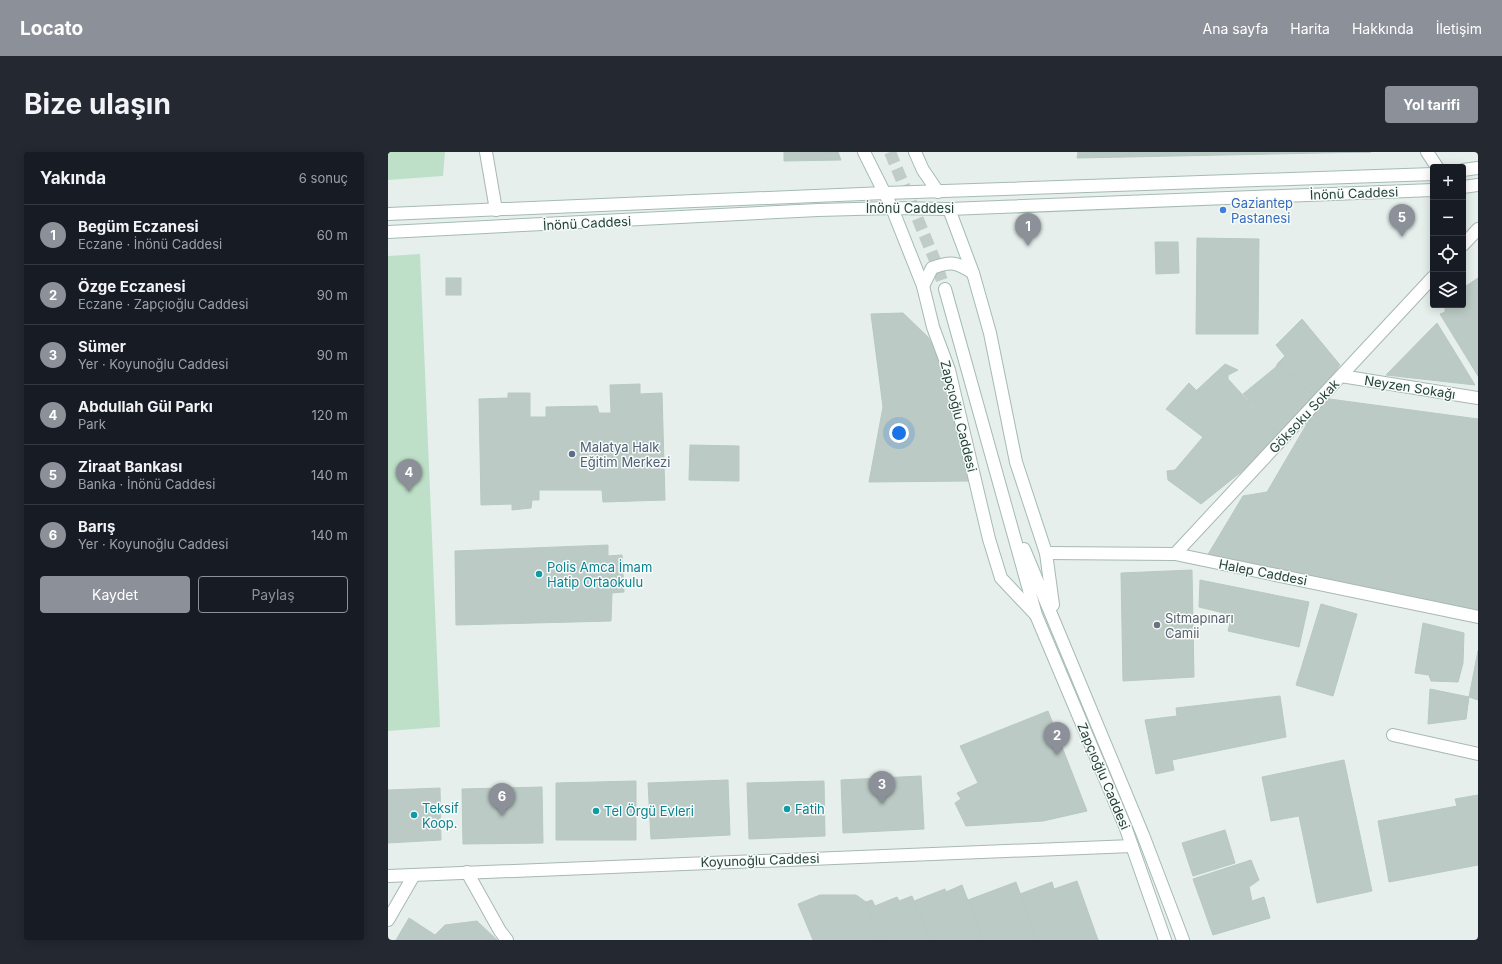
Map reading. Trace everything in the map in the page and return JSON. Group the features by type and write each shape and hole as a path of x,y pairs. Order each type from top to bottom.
{"main road":[{"path":"486,152 496,210"},
{"name":"Zapçıoğlu Caddesi","path":"864,152 892,208 923,286 934,327 950,370 989,539 1001,578 1036,615"},
{"path":"915,152 923,170 938,192"},
{"path":"1427,152 1435,164"},
{"path":"1466,170 1478,168"},
{"name":"İnönü Caddesi","path":"388,214 885,193 1430,174"},
{"path":"1466,187 1478,185"},
{"name":"İnönü Caddesi","path":"388,232 892,208 949,208 1430,190"},
{"name":"Zapçıoğlu Caddesi","path":"949,208 974,272 990,334 1016,462 1046,553 1054,618"},
{"path":"1466,242 1478,229"},
{"path":"923,286 932,268 946,263 958,263 974,272"},
{"name":"Göksoku Sokak","path":"1175,554 1430,280"},
{"name":"Zapçıoğlu Caddesi","path":"945,289 1036,615 1132,846 1166,940"},
{"name":"Neyzen Sokağı","path":"1341,376 1478,398"},
{"name":"Zapçıoğlu Caddesi","path":"1008,512 1054,618 1143,835 1183,940"},
{"name":"Halep Caddesi","path":"1046,553 1175,554 1478,617"},
{"path":"1393,735 1478,754"},
{"name":"Koyunoğlu Caddesi","path":"388,876 1132,846"},
{"path":"467,872 500,931 507,940"},
{"path":"388,920 414,875"}],"green space":[{"path":"388,152 445,152 443,176 388,180"},
{"path":"420,254 440,727 388,731 388,256"}],"building":[{"path":"784,152 838,152 841,160 784,161"},
{"path":"1078,152 1371,152 1077,158"},
{"path":"1197,238 1259,239 1258,334 1196,334"},
{"path":"1155,242 1178,242 1179,273 1156,274"},
{"path":"446,278 461,278 461,295 446,295"},
{"path":"1478,278 1478,376 1440,314 1445,312 1445,308 1466,308 1466,286"},
{"path":"903,313 928,337 948,375 968,481 869,482 883,407 871,314"},
{"path":"1302,319 1340,365 1315,397 1278,363 1285,356 1276,345"},
{"path":"1437,323 1475,385 1386,375"},
{"path":"1278,363 1315,397 1279,435 1243,394 1276,367"},
{"path":"1225,364 1238,370 1228,375 1228,379 1279,435 1261,456 1197,390"},
{"path":"1189,383 1261,456 1201,504 1168,480 1167,471 1175,470 1203,437 1166,409"},
{"name":"Malatya Halk Eğitim Merkezi","path":"640,384 640,394 662,393 665,500 603,502 602,490 539,490 539,500 532,500 531,508 512,510 512,504 481,505 479,399 508,398 508,393 530,393 530,417 546,417 546,407 597,406 599,413 611,413 610,385"},
{"path":"1322,398 1478,419 1478,611 1207,556 1243,496 1267,492"},
{"path":"690,445 739,446 739,481 689,480"},
{"name":"Polis Amca İmam Hatip Ortaokulu","path":"608,545 608,556 622,555 624,592 612,593 611,621 456,625 455,551"},
{"name":"Sıtmapınarı Camii","path":"1192,570 1194,677 1123,681 1121,573"},
{"path":"1200,580 1309,602 1299,647 1228,631 1232,615 1199,607"},
{"path":"1321,604 1357,614 1333,696 1296,685"},
{"path":"1423,623 1464,633 1463,663 1458,682 1431,681 1429,675 1415,673"},
{"path":"1478,651 1478,700 1469,697"},
{"path":"1430,689 1469,697 1466,719 1428,724"},
{"path":"1280,696 1286,737 1172,760 1174,770 1156,774 1145,720 1177,716 1176,708"},
{"path":"1048,711 1087,811 1043,821 966,826 955,803 961,799 957,793 978,783 960,746"},
{"path":"1344,760 1372,891 1317,903 1299,816 1271,821 1262,777"},
{"path":"921,776 924,829 843,833 841,780"},
{"name":"Tel Örgü Evleri","path":"728,780 730,835 651,839 648,783"},
{"name":"Tel Örgü Evleri","path":"636,781 636,840 556,840 556,783"},
{"name":"Fatih","path":"824,781 825,836 749,839 747,783"},
{"path":"542,787 543,843 463,844 462,789"},
{"name":"Teksif Koop.","path":"440,788 441,840 388,843 388,790"},
{"path":"1478,795 1478,865 1389,882 1378,821 1457,806 1455,799"},
{"path":"1225,830 1235,863 1193,876 1182,843"},
{"path":"1251,860 1259,880 1249,887 1252,901 1264,897 1270,918 1213,935 1193,879"},
{"path":"1077,881 1098,940 1037,940 1020,894 1052,882 1054,889"},
{"path":"1016,882 1037,940 983,940 968,900"},
{"path":"962,885 983,940 930,940 914,901 945,889 946,892"},
{"path":"820,895 856,895 866,902 881,940 813,940 798,904"},
{"path":"912,896 930,940 881,940 866,902 872,900 875,906 897,897 899,901"},
{"path":"409,918 435,935 445,925 477,921 497,940 396,940"}],"tunnel":[{"path":"890,152 934,258 945,289"}],"place":[{"name":"Gaziantep Pastanesi","path":"1223,210"},
{"name":"Ziraat Bankası","path":"1402,237"},
{"name":"Begüm Eczanesi","path":"1028,246"},
{"name":"Malatya Halk Eğitim Merkezi","path":"572,454"},
{"name":"Abdullah Gül Parkı","path":"409,492"},
{"name":"Polis Amca İmam Hatip Ortaokulu","path":"539,574"},
{"name":"Sıtmapınarı Camii","path":"1157,625"},
{"name":"Özge Eczanesi","path":"1057,755"},
{"name":"Sümer","path":"882,804"},
{"name":"Fatih","path":"787,809"},
{"name":"Tel Örgü Evleri","path":"596,811"},
{"name":"Teksif Koop.","path":"414,815"},
{"name":"Barış","path":"502,816"}]}
